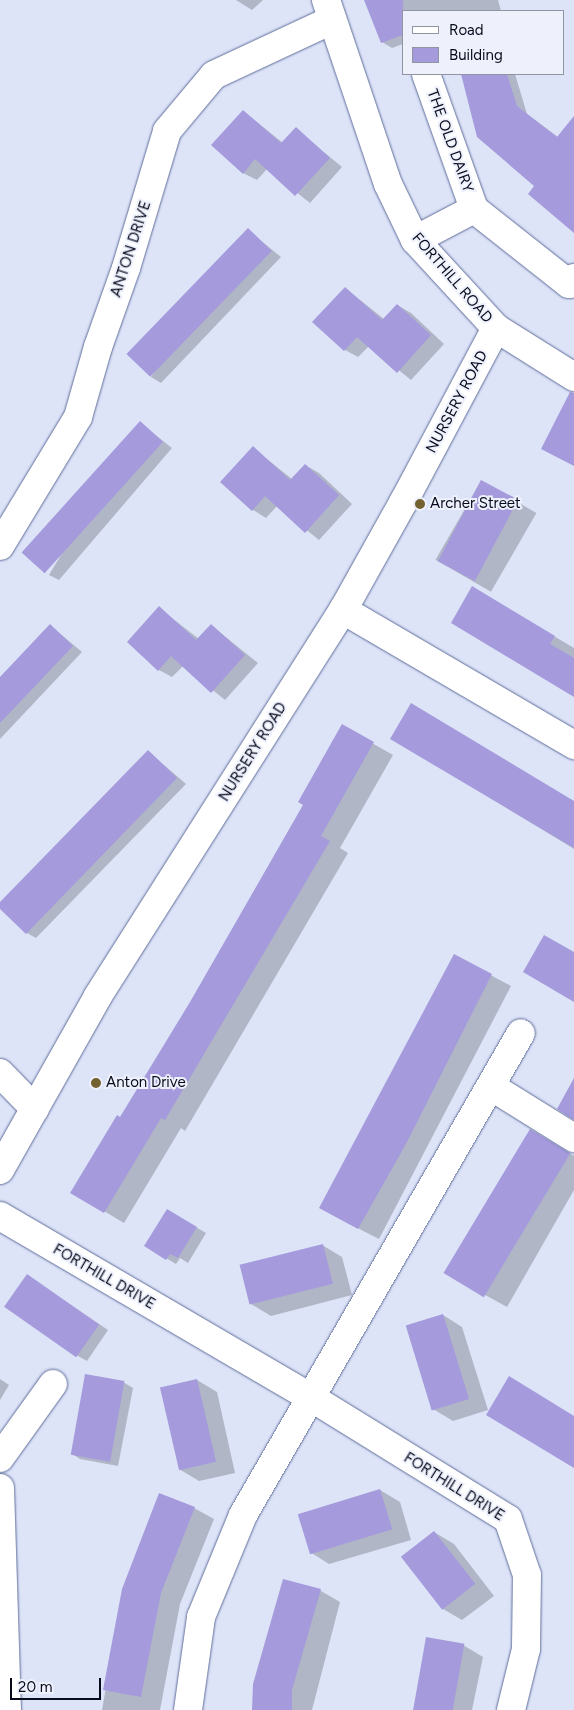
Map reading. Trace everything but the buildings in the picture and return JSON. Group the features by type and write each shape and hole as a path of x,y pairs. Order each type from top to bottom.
{"street":[{"name":"FORTHILL ROAD","path":"329,10 388,184 415,240 496,328 574,376"},
{"name":"ANTON DRIVE","path":"0,546 78,417 98,346 126,268 167,131 214,75 329,10"},
{"name":"THE OLD DAIRY","path":"426,75 474,209 569,284 574,278"},
{"name":"THE OLD DAIRY","path":"415,240 474,209"},
{"name":"NURSERY ROAD","path":"0,1170 98,996 342,610 404,501 496,328"},
{"path":"342,610 574,745"},
{"path":"188,1710 201,1617 243,1515 492,1087 521,1033"},
{"path":"0,1073 35,1109"},
{"path":"492,1087 574,1138"},
{"name":"FORTHILL DRIVE","path":"0,1216 312,1398 508,1519 527,1575 526,1649 511,1710"},
{"path":"0,1458 52,1384"},
{"path":"0,1488 7,1710"}],"place":[{"name":"Archer Street","path":"420,504"},
{"name":"Anton Drive","path":"96,1083"}]}
